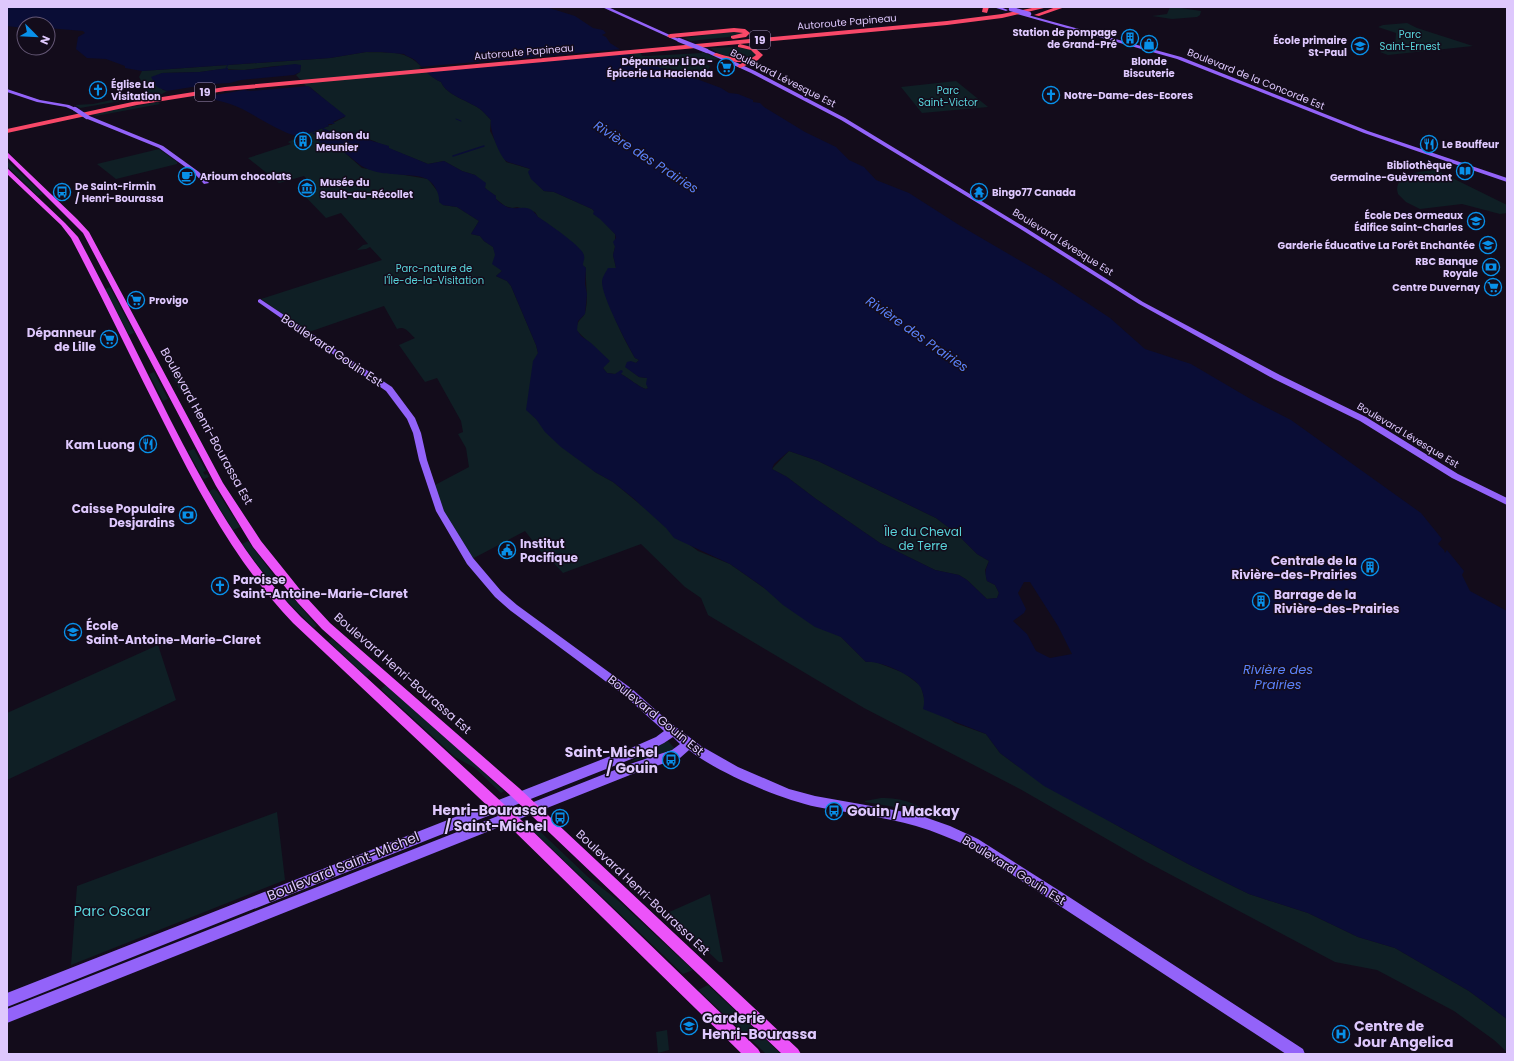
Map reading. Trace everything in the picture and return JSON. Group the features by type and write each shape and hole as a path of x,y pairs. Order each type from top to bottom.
{"highway":[{"name":"Autoroute Papineau","path":"637,50 683,48 890,27 978,17 1034,7"},
{"path":"890,27 934,27 1044,14 1062,7"},
{"path":"890,27 985,9 1004,8"},
{"path":"1028,16 1044,14"},
{"name":"Autoroute Papineau","path":"7,128 129,101 204,89 637,50 697,43 1044,14"},
{"path":"670,36 737,30 747,33 744,36 697,43"},
{"path":"679,40 685,34"},
{"path":"683,48 747,47 759,53 759,57 740,66"},
{"path":"716,55 738,61 753,60"},
{"name":"Autoroute Papineau","path":"7,131 132,104 194,93 405,71"}],"main road":[{"name":"Boulevard Henri-Bourassa Est","path":"7,154 86,232 219,484 252,537 282,577 326,626 412,700 533,808 793,1054"},
{"path":"7,170 63,224 74,237 199,484 232,540 268,590 293,617 498,807 753,1054"}],"street":[{"name":"Boulevard Lévesque Est","path":"604,7 740,66 879,140 1141,303 1277,377 1363,419 1455,476 1507,502"},
{"path":"1004,8 1028,16"},
{"name":"Boulevard de la Concorde Est","path":"1044,14 1181,59 1364,131 1507,179"},
{"path":"7,90 39,101 68,106 87,117 161,147 197,173 206,183"},
{"name":"Boulevard Gouin Est","path":"260,301 369,373 389,389 411,418 417,433 423,460 440,511 470,561 505,601 628,692 688,744 728,768 788,794 815,801 916,820 950,832 974,843 1063,899 1298,1054"},
{"name":"Boulevard Saint-Michel","path":"7,1000 635,752 660,740 673,731"},
{"name":"Boulevard Saint-Michel","path":"7,1016 634,768 674,754 688,744"}],"green space":[{"path":"1170,7 1201,11 1200,15 1197,17 1172,19 1152,16 1167,14"},
{"name":"Parc Saint-Ernest","path":"1407,23 1417,28 1473,46 1388,55 1380,52 1382,49 1388,47 1395,47 1396,33 1378,27 1383,25"},
{"path":"734,31 744,33 737,36 691,41 684,38"},
{"path":"734,47 753,50 757,54 747,59 740,59 720,54 710,48"},
{"name":"Parc-nature de l'Île-de-la-Visitation","path":"366,52 386,52 410,57 441,82 448,91 480,109 491,120 490,131 506,162 530,169 538,185 544,191 554,192 592,209 615,234 615,247 613,255 616,268 612,268 602,282 612,312 621,331 635,358 639,360 636,363 631,362 626,367 639,377 647,378 648,388 646,389 621,374 621,372 615,374 607,373 603,368 605,364 609,362 576,330 586,308 586,268 583,266 583,262 558,232 538,217 535,212 517,207 512,208 505,206 496,199 496,196 487,190 475,175 462,171 444,161 428,164 388,148 386,145 371,140 356,137 346,139 332,132 331,149 344,152 362,168 428,179 438,192 443,205 457,207 479,221 471,234 480,236 484,241 493,247 502,271 496,276 507,281 511,286 536,345 538,353 533,416 595,472 613,482 667,528 698,551 730,564 767,590 841,637 866,662 873,661 904,673 921,686 925,702 955,723 986,734 1000,753 1016,765 1123,829 1190,865 1249,894 1308,913 1358,937 1395,948 1469,991 1507,1019 1507,1052 1494,1040 1454,1011 1377,970 1335,962 1145,861 1020,789 864,708 708,615 701,598 685,587 641,544 563,573 550,559 546,558 525,531 472,559 439,508 435,485 469,467 466,448 458,434 463,432 461,421 437,378 425,382 399,345 415,338 405,329 397,329 384,306 309,332 261,299 382,260 370,247 357,250 363,245 368,244 341,213 326,218 297,188 311,184 304,176 279,183 248,158 291,144 288,142 300,136 302,137 304,136 303,135 329,126 327,125 332,125 345,117 310,87 306,86 296,75 300,72 301,65 275,66 244,70 222,69 200,72 162,73 153,80 163,90 167,91 162,94 80,108 75,105 93,104 143,93 146,89 139,77 142,71 330,58"},
{"path":"702,52 720,59 701,62 710,66 708,70 698,79 694,78 688,72 660,68 655,64 627,54 641,53 642,56 647,56"},
{"name":"Parc Saint-Victor","path":"956,81 988,107 922,113 901,87"},
{"path":"158,102 160,104 96,116 91,114"},
{"path":"159,149 177,162 177,164 116,179 97,164"},
{"path":"7,162 43,194 38,196 7,166"},
{"path":"1436,170 1507,205 1507,213 1500,214 1462,204 1420,209 1406,202 1398,194 1397,187 1404,177 1417,172"},
{"path":"110,287 134,333 129,335 105,289"},
{"path":"174,366 189,392 182,394 168,368"},
{"path":"154,372 168,399 163,401 149,374"},
{"path":"194,449 206,471 203,472 209,477 204,479 202,477 188,451"},
{"name":"Île du Cheval de Terre","path":"789,451 818,461 936,518 956,533 977,554 989,561 985,570 987,581 995,585 999,593 997,598 987,599 967,580 959,575 935,570 880,543 787,477 772,469"},
{"path":"214,489 217,491 240,527 233,530 209,491"},
{"path":"248,541 275,577 269,580 242,544"},
{"path":"287,591 317,626 314,628 280,594"},
{"path":"332,639 372,673 367,677 328,641"},
{"path":"158,645 176,700 7,780 7,713"},
{"path":"386,685 504,791 501,793 475,768 455,757 381,689"},
{"path":"668,741 675,749 647,759 630,762 644,753"},
{"path":"881,798 897,799 912,803 939,819 906,809 865,802"},
{"name":"Parc Oscar","path":"277,812 285,880 71,965 77,886"},
{"path":"529,821 588,877 620,902 693,970 683,974 526,824"},
{"path":"710,894 723,962 719,962 667,913"},
{"path":"708,985 781,1054 766,1054 698,990"},
{"path":"667,1030 669,1050 658,1053 656,1032"}],"water":[{"name":"Rivière des Prairies","path":"7,7 546,7 575,16 593,28 603,30 606,33 602,35 606,37 610,43 632,57 653,63 660,68 688,72 694,78 721,88 729,93 738,94 753,100 753,102 760,103 805,132 836,147 849,160 864,167 876,180 909,193 959,225 1048,277 1110,318 1145,349 1191,364 1254,401 1291,420 1421,513 1442,539 1438,544 1445,553 1447,550 1464,571 1462,575 1470,591 1507,611 1507,1019 1469,991 1395,948 1358,937 1308,913 1249,894 1190,865 1044,786 1000,753 986,734 923,709 924,701 921,688 912,679 888,666 866,662 841,637 815,627 783,605 763,587 730,564 674,538 666,528 633,498 613,482 595,472 561,447 545,432 536,419 526,410 533,361 538,353 511,286 507,281 496,276 502,271 492,264 495,255 493,247 484,241 480,236 471,234 479,221 457,207 443,205 439,202 439,196 436,189 427,179 418,176 382,173 369,170 361,166 345,153 319,142 315,138 332,132 346,139 351,137 347,134 351,133 389,146 389,148 428,164 444,161 462,171 475,175 486,183 485,188 507,207 527,208 534,212 538,217 570,240 584,255 583,265 586,268 585,284 587,294 585,314 578,321 577,330 581,336 591,343 610,361 603,368 607,373 615,374 621,370 623,371 621,374 646,389 648,388 646,384 647,378 639,377 625,367 627,362 631,361 636,363 639,360 635,358 621,332 610,309 603,289 603,276 608,268 616,268 613,255 615,247 613,242 616,238 615,234 593,214 594,211 592,209 554,192 544,191 531,179 528,172 530,169 506,161 495,142 491,120 480,109 448,91 441,82 430,75 414,59 404,54 366,52 330,58 142,71 125,68 125,66 106,59 87,58 76,49 78,37 85,33 83,31 56,29 56,16 16,16 16,27 7,26","holes":["789,451 818,461 936,518 956,533 977,554 989,561 986,570 986,577 987,581 995,585 999,593 997,598 987,599 967,580 959,575 935,570 880,543 787,477 772,469 774,464","1024,582 1030,582 1058,626 1072,654 1050,658 1036,651 1027,634 1013,621 1024,613 1026,609 1018,593"]},
{"path":"295,64 301,65 300,72 294,75 241,80 230,83 211,84 167,91 157,87 151,77 162,73 200,72 228,68 228,70 245,70"},
{"path":"308,86 346,116 333,122 335,124 328,124 329,126 304,135 305,136 291,134 272,126 235,106 222,101 203,97 244,90 250,91"}],"pier":[{"path":"623,49 630,53 425,72 419,67"}],"waterway":[{"path":"456,119 461,121"},
{"path":"323,129 330,132"},
{"path":"313,133 320,136"},
{"path":"453,156 484,146"}],"place":[{"name":"Station de pompage de Grand-Pré","path":"1130,38"},
{"name":"Blonde Biscuterie","path":"1149,44"},
{"name":"École primaire St-Paul","path":"1360,46"},
{"name":"Dépanneur Li Da - Épicerie La Hacienda","path":"726,67"},
{"name":"Église La Visitation","path":"98,90"},
{"name":"Notre-Dame-des-Ecores","path":"1051,95"},
{"name":"Maison du Meunier","path":"303,141"},
{"name":"Le Bouffeur","path":"1429,144"},
{"name":"Bibliothèque Germaine-Guèvremont","path":"1465,171"},
{"name":"Arioum chocolats","path":"187,176"},
{"name":"Musée du Sault-au-Récollet","path":"307,188"},
{"name":"De Saint-Firmin / Henri-Bourassa","path":"62,192"},
{"name":"Bingo77 Canada","path":"979,192"},
{"name":"École Des Ormeaux Édifice Saint-Charles","path":"1476,221"},
{"name":"Garderie Éducative La Forêt Enchantée","path":"1488,245"},
{"name":"RBC Banque Royale","path":"1491,267"},
{"name":"Centre Duvernay","path":"1493,287"},
{"name":"Provigo","path":"136,300"},
{"name":"Dépanneur de Lille","path":"109,339"},
{"name":"Kam Luong","path":"148,444"},
{"name":"Caisse Populaire Desjardins","path":"188,515"},
{"name":"Institut Pacifique","path":"507,550"},
{"name":"Centrale de la Rivière-des-Prairies","path":"1370,567"},
{"name":"Paroisse Saint-Antoine-Marie-Claret","path":"220,586"},
{"name":"Barrage de la Rivière-des-Prairies","path":"1261,601"},
{"name":"École Saint-Antoine-Marie-Claret","path":"73,632"},
{"name":"Saint-Michel / Gouin","path":"671,760"},
{"name":"Gouin / Mackay","path":"834,811"},
{"name":"Henri-Bourassa / Saint-Michel","path":"560,818"},
{"name":"Garderie Henri-Bourassa","path":"689,1026"},
{"name":"Centre de Jour Angelica","path":"1341,1034"}]}
